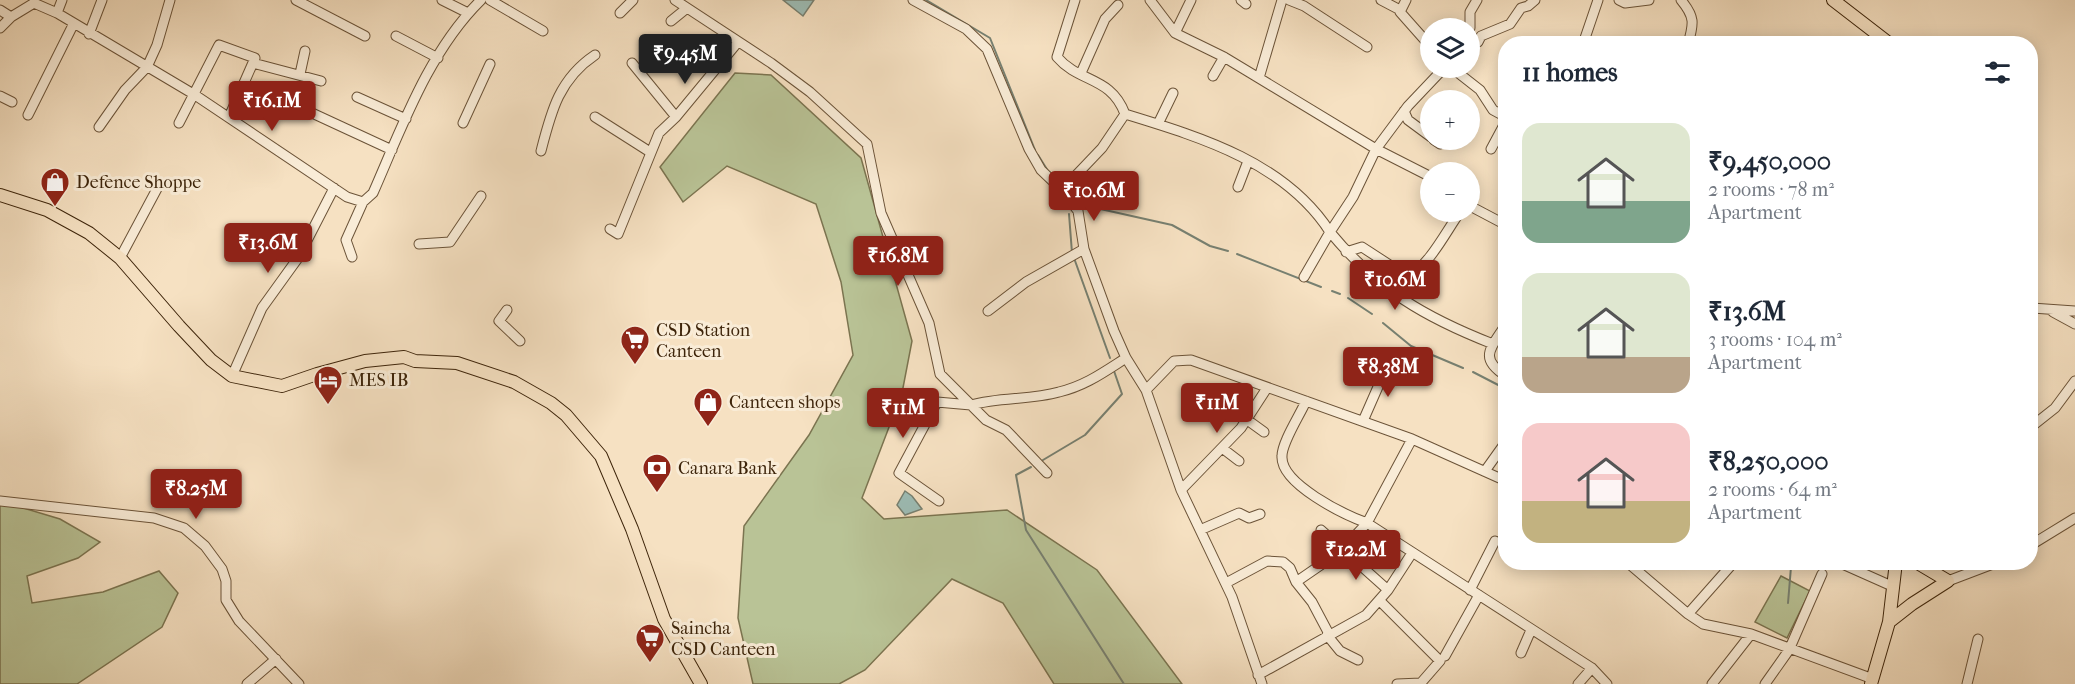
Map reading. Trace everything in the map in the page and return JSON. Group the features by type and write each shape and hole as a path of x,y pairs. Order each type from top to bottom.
{"main road":[{"path":"1833,0 1880,36"},
{"path":"0,195 47,210 89,233 120,258 179,327 211,360 231,376 282,386 317,374 365,362 404,357 415,361 457,363 514,381 551,403 580,431 601,456 632,529 664,619 700,684"},
{"path":"1872,681 1889,622 1895,570"},
{"path":"1889,622 1948,581 1929,570"}],"street":[{"path":"57,13 62,0"},
{"path":"89,34 102,0"},
{"path":"99,127 125,90 147,67 157,45 170,0"},
{"path":"296,0 365,36"},
{"path":"442,0 468,13"},
{"path":"352,256 346,240 363,202 373,193 406,119 438,58 468,13 481,0"},
{"path":"490,0 543,31"},
{"path":"620,13 633,0"},
{"path":"675,0 810,92 867,144 881,213 929,322 940,374 986,420 1006,430 1047,473"},
{"path":"913,0 966,29 987,48 1029,149 1041,170 1062,190 1078,211 1084,249 1126,358 1146,390 1181,490 1226,583 1260,680 1328,634 1366,615 1380,601 1412,553"},
{"path":"1075,0 1057,57 1111,91 1120,99 1125,114"},
{"path":"1150,0 1174,33 1224,57 1376,149 1420,171"},
{"path":"1174,33 1191,0"},
{"path":"1258,78 1282,0"},
{"path":"1289,0 1304,6 1367,48"},
{"path":"1381,0 1400,10 1420,34"},
{"path":"1400,10 1406,0"},
{"path":"1470,18 1470,12 1477,0"},
{"path":"1480,38 1510,24 1521,8 1535,0"},
{"path":"1586,36 1598,0"},
{"path":"1619,0 1625,3 1649,0"},
{"path":"1681,0 1691,13 1693,26 1690,36"},
{"path":"0,28 11,17 34,3 57,13 73,25 195,95 334,188 363,202"},
{"path":"1081,73 1106,19 1118,5"},
{"path":"671,21 687,8"},
{"path":"0,10 11,17"},
{"path":"28,115 73,25"},
{"path":"396,36 438,58"},
{"path":"610,229 618,234 658,133 676,117 738,42"},
{"path":"179,123 219,45 255,58 229,117"},
{"path":"300,74 305,51"},
{"path":"541,152 552,107 563,85 579,66 595,55"},
{"path":"1213,76 1224,57"},
{"path":"253,63 321,81"},
{"path":"632,63 676,117"},
{"path":"463,123 490,64"},
{"path":"1304,277 1329,232 1353,197 1376,149 1404,111 1435,78"},
{"path":"1465,78 1480,90 1493,110 1498,113"},
{"path":"258,88 392,150"},
{"path":"1158,124 1173,93"},
{"path":"0,96 12,102"},
{"path":"357,97 406,119"},
{"path":"1404,111 1408,120 1420,129"},
{"path":"1062,190 1102,148 1125,114"},
{"path":"1125,114 1204,138 1268,172 1296,194 1346,252 1381,286 1456,330 1493,344"},
{"path":"595,117 650,152"},
{"path":"1491,149 1498,135"},
{"path":"1238,187 1248,161"},
{"path":"120,258 159,185"},
{"path":"231,376 261,308 298,258 334,188"},
{"path":"418,244 450,242 468,219 481,196"},
{"path":"1480,211 1498,220"},
{"path":"1346,252 1362,247 1408,278 1418,271 1454,222"},
{"path":"988,311 1026,282 1084,249"},
{"path":"2038,309 2075,311"},
{"path":"507,310 499,321 520,341"},
{"path":"2051,311 2075,324"},
{"path":"1498,336 1488,359 1491,366 1498,371"},
{"path":"939,501 899,473 937,402 971,405 989,400 1058,393 1089,382 1126,358"},
{"path":"1146,390 1179,359 1191,360 1412,439 1498,477"},
{"path":"1363,421 1388,364"},
{"path":"2038,421 2055,408 2075,381"},
{"path":"1181,490 1222,448 1246,419 1267,388"},
{"path":"1306,400 1283,448 1281,458 1287,473 1324,502 1367,524 1592,668 1607,684"},
{"path":"1246,419 1264,432"},
{"path":"1296,582 1341,550 1367,524 1412,439"},
{"path":"1222,448 1239,461"},
{"path":"1485,471 1498,453"},
{"path":"0,501 154,518 184,528 205,546 222,569 226,600 232,611 299,684"},
{"path":"1200,530 1239,513 1249,518 1260,514"},
{"path":"2038,541 2075,518"},
{"path":"1321,530 1388,590"},
{"path":"1470,590 1495,541"},
{"path":"1226,583 1272,559 1290,568 1296,582 1312,602 1328,634 1340,651 1358,660"},
{"path":"1636,570 1703,624 1750,634 1872,681"},
{"path":"1688,614 1727,570"},
{"path":"1856,570 1894,587"},
{"path":"1948,581 1977,570"},
{"path":"1765,684 1790,650 1822,574"},
{"path":"1445,656 1479,595"},
{"path":"1380,601 1440,661 1421,683 1397,684"},
{"path":"1521,654 1531,630"},
{"path":"1712,684 1750,634"},
{"path":"1967,684 1978,639"},
{"path":"247,684 276,659"},
{"path":"1578,684 1592,668"}],"green space":[{"path":"735,73 771,75 861,158 912,341 902,393 862,498 884,519 1007,510 1097,570 1182,684 1054,684 1003,603 952,579 865,670 839,684 753,684 738,618 744,526 809,435 853,355 841,282 816,204 727,166 683,202 660,167"},
{"path":"0,501 60,519 100,542 78,558 27,576 32,603 103,592 159,571 178,593 162,627 77,684 0,684"},
{"path":"1781,576 1810,591 1787,638 1755,622"}],"water":[{"path":"783,0 814,0 803,16"},
{"path":"905,491 922,509 905,515 897,505"}],"waterway":[{"path":"926,0 990,38 1035,150"},
{"path":"1038,155 1048,171"},
{"path":"1078,204 1172,225 1210,246 1228,251"},
{"path":"1069,214 1072,253"},
{"path":"1237,254 1321,287"},
{"path":"1074,258 1110,358"},
{"path":"1332,291 1340,294"},
{"path":"1348,298 1372,314"},
{"path":"1383,323 1411,346 1463,368"},
{"path":"1043,460 1085,435 1122,394 1114,371"},
{"path":"1473,372 1498,385"},
{"path":"1031,467 1016,475 1026,530 1124,684"},
{"path":"1788,603 1791,570"}],"place":[{"name":"Defence Shoppe","path":"55,208"},
{"name":"CSD Station Canteen","path":"635,366"},
{"name":"MES IB","path":"328,406"},
{"name":"Canteen shops","path":"708,428"},
{"name":"Canara Bank","path":"657,494"},
{"name":"Saincha CSD Canteen","path":"650,664"}]}
